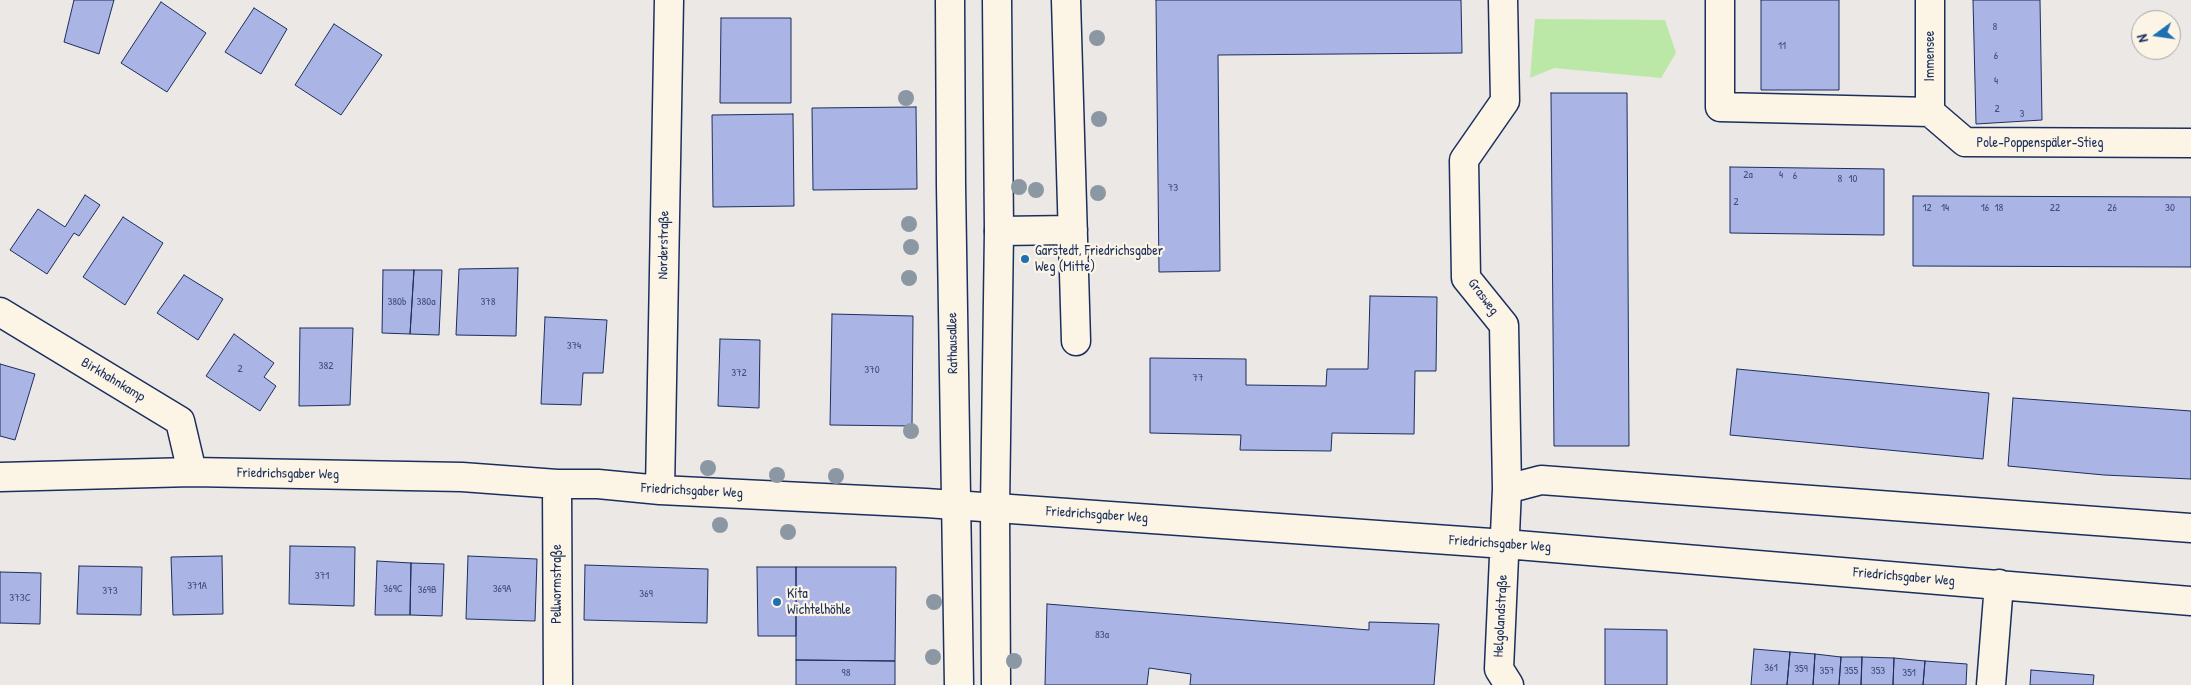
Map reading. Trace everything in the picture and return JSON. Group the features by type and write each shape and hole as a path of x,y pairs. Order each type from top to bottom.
{"street":[{"name":"Norderstraße","path":"660,490 669,0"},
{"name":"Rathausallee","path":"950,0 958,685"},
{"path":"996,685 995,508 999,231 997,0"},
{"path":"1066,0 1076,341"},
{"name":"Grasweg","path":"1503,0 1504,101 1464,160 1466,278 1504,325 1507,489 1505,544"},
{"path":"1720,0 1720,107 1930,112"},
{"name":"Immensee","path":"1930,0 1930,112"},
{"name":"Pole-Poppenspäler-Stieg","path":"1930,112 1965,142 2191,143"},
{"path":"999,231 1073,230"},
{"name":"Birkhahnkamp","path":"0,312 180,421 192,472"},
{"name":"Friedrichsgaber Weg","path":"0,477 192,472 462,477 556,484 598,484 660,490 995,508 1505,544 1999,584 2191,602"},
{"path":"1507,489 1541,480 2191,528"},
{"name":"Pellwormstraße","path":"556,484 558,685"},
{"name":"Helgolandstraße","path":"1505,544 1498,669 1509,685"},
{"path":"1991,685 1999,584"}],"green space":[{"path":"1535,19 1665,20 1676,53 1661,78 1554,68 1530,78"}],"building":[{"path":"74,0 114,0 99,54 64,42"},
{"path":"1156,0 1461,0 1462,53 1218,55 1220,271 1159,272"},
{"path":"1761,0 1839,0 1839,90 1761,90"},
{"path":"1973,0 2040,0 2042,120 1976,124"},
{"path":"161,2 206,33 167,92 121,63"},
{"path":"254,8 287,29 261,74 225,52"},
{"path":"721,18 791,18 791,103 720,103"},
{"path":"334,24 382,55 341,115 295,85"},
{"path":"1551,93 1627,93 1629,446 1554,446"},
{"path":"916,107 917,189 813,190 812,108"},
{"path":"793,114 794,206 713,207 712,115"},
{"path":"1730,167 1884,169 1884,235 1730,233"},
{"path":"85,195 100,205 79,236 74,233 47,274 10,250 38,209 65,227"},
{"path":"1913,196 2191,197 2191,267 1913,266"},
{"path":"123,217 163,243 125,305 83,277"},
{"path":"518,268 516,336 456,335 459,269"},
{"path":"383,270 414,270 410,334 382,333"},
{"path":"414,270 442,270 439,335 410,334"},
{"path":"184,275 223,299 198,340 157,313"},
{"path":"1370,296 1437,297 1436,371 1415,371 1414,434 1332,433 1331,451 1240,450 1241,435 1150,433 1150,358 1246,359 1246,385 1326,386 1327,369 1368,369"},
{"path":"832,314 913,316 912,426 830,425"},
{"path":"545,317 607,320 603,373 583,373 581,405 541,404"},
{"path":"300,328 353,328 350,405 299,406"},
{"path":"234,334 274,363 264,377 276,386 260,411 206,376"},
{"path":"720,339 760,340 759,408 718,406"},
{"path":"0,364 35,374 15,440 0,436"},
{"path":"1737,369 1989,393 1983,459 1730,435"},
{"path":"2013,398 2191,411 2191,479 2104,475 2008,466"},
{"path":"290,546 355,547 354,606 289,604"},
{"path":"222,556 223,614 173,615 171,557"},
{"path":"468,556 537,559 535,621 466,619"},
{"path":"377,561 411,563 410,615 375,615"},
{"path":"411,563 444,564 442,616 410,615"},
{"path":"585,565 708,569 707,623 584,620"},
{"path":"79,566 142,567 141,615 77,614"},
{"name":"Kita Wichtelhöhle","path":"757,567 796,567 796,636 758,636"},
{"path":"796,567 896,567 895,661 796,660"},
{"path":"0,572 41,573 40,624 0,623"},
{"path":"1047,604 1369,630 1369,622 1439,624 1434,685 1190,685 1191,674 1149,668 1147,685 1045,685"},
{"path":"1605,629 1667,630 1667,685 1605,685"},
{"path":"1754,649 1790,652 1787,685 1751,685"},
{"path":"1790,652 1815,654 1813,685 1787,685"},
{"path":"1815,654 1841,657 1839,685 1813,685"},
{"path":"1841,657 1862,657 1861,685 1839,685"},
{"path":"1862,657 1894,658 1893,685 1861,685"},
{"path":"1894,658 1925,661 1923,685 1893,685"},
{"path":"796,660 895,661 895,685 796,685"},
{"path":"1925,661 1967,664 1966,685 1923,685"},
{"path":"2031,670 2094,675 2093,685 2030,685"}],"place":[{"name":"Garstedt, Friedrichsgaber Weg (Mitte)","path":"1025,259"},
{"name":"Kita Wichtelhöhle","path":"777,602"}]}
